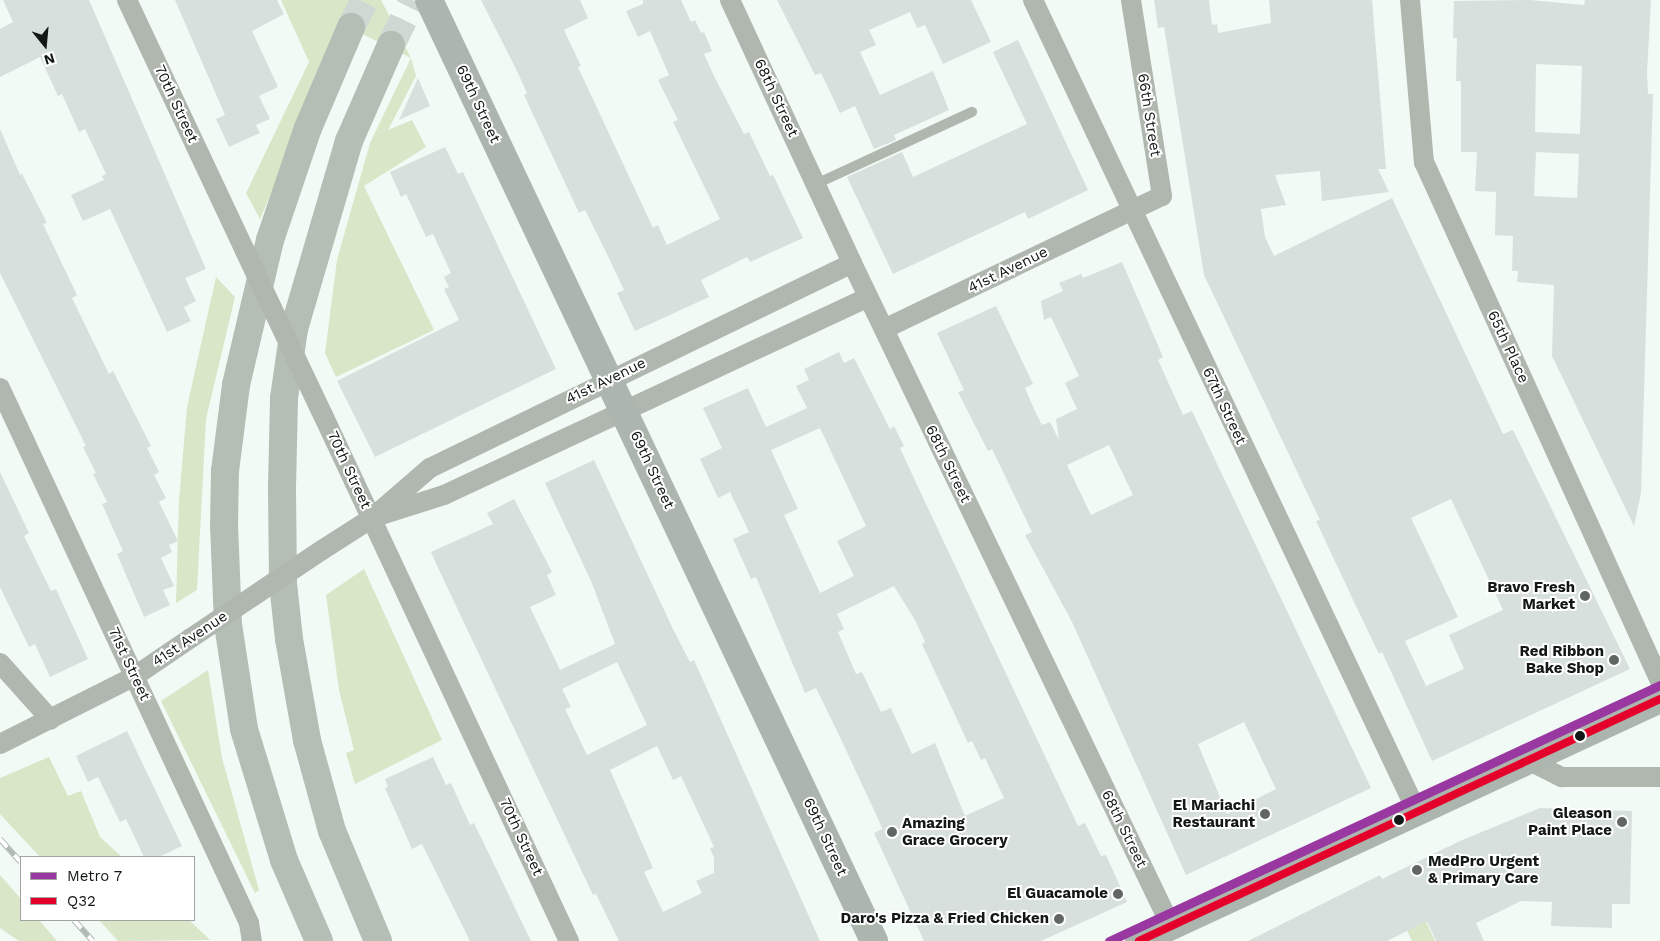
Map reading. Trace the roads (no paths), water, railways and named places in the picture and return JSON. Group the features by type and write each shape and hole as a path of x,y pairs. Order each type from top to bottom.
{"highway":[{"path":"319,941 268,814 240,710 225,576 226,471 236,385 270,240 308,128 351,28"},
{"path":"378,941 332,831 307,740 284,593 282,487 284,398 294,329 350,141 391,45"}],"street":[{"name":"70th Street","path":"127,0 372,518 569,941"},
{"name":"69th Street","path":"429,0 874,941"},
{"name":"68th Street","path":"730,0 868,297 1171,926"},
{"name":"67th Street","path":"1034,0 1417,812"},
{"name":"66th Street","path":"1131,0 1162,196 1132,211"},
{"name":"65th Place","path":"1410,0 1424,162 1660,680"},
{"name":"41st Avenue","path":"884,330 1132,211"},
{"name":"41st Avenue","path":"0,744 51,720 135,676 372,518 430,468 609,379 852,263"},
{"name":"41st Avenue","path":"372,518 444,495 868,297"},
{"name":"71st Street","path":"0,388 249,922 252,941"},
{"path":"0,663 51,720"},
{"path":"1139,941 1660,699"},
{"path":"1528,760 1562,778 1660,777"}],"lane":[{"path":"816,184 972,112"}],"tunnel":[{"path":"351,27 365,0"},
{"path":"391,45 413,0"}],"railway":[{"path":"0,839 20,861"},
{"path":"75,921 93,941"}],"metro line":[{"name":"7","path":"1109,941 1660,685"}],"place":[{"name":"Bravo Fresh Market","path":"1585,596"},
{"name":"Red Ribbon Bake Shop","path":"1614,660"},
{"name":"El Mariachi Restaurant","path":"1265,814"},
{"name":"Gleason Paint Place","path":"1622,822"},
{"name":"Amazing Grace Grocery","path":"892,832"},
{"name":"MedPro Urgent & Primary Care","path":"1417,870"},
{"name":"El Guacamole","path":"1118,894"},
{"name":"Daro's Pizza & Fried Chicken","path":"1059,919"}]}
